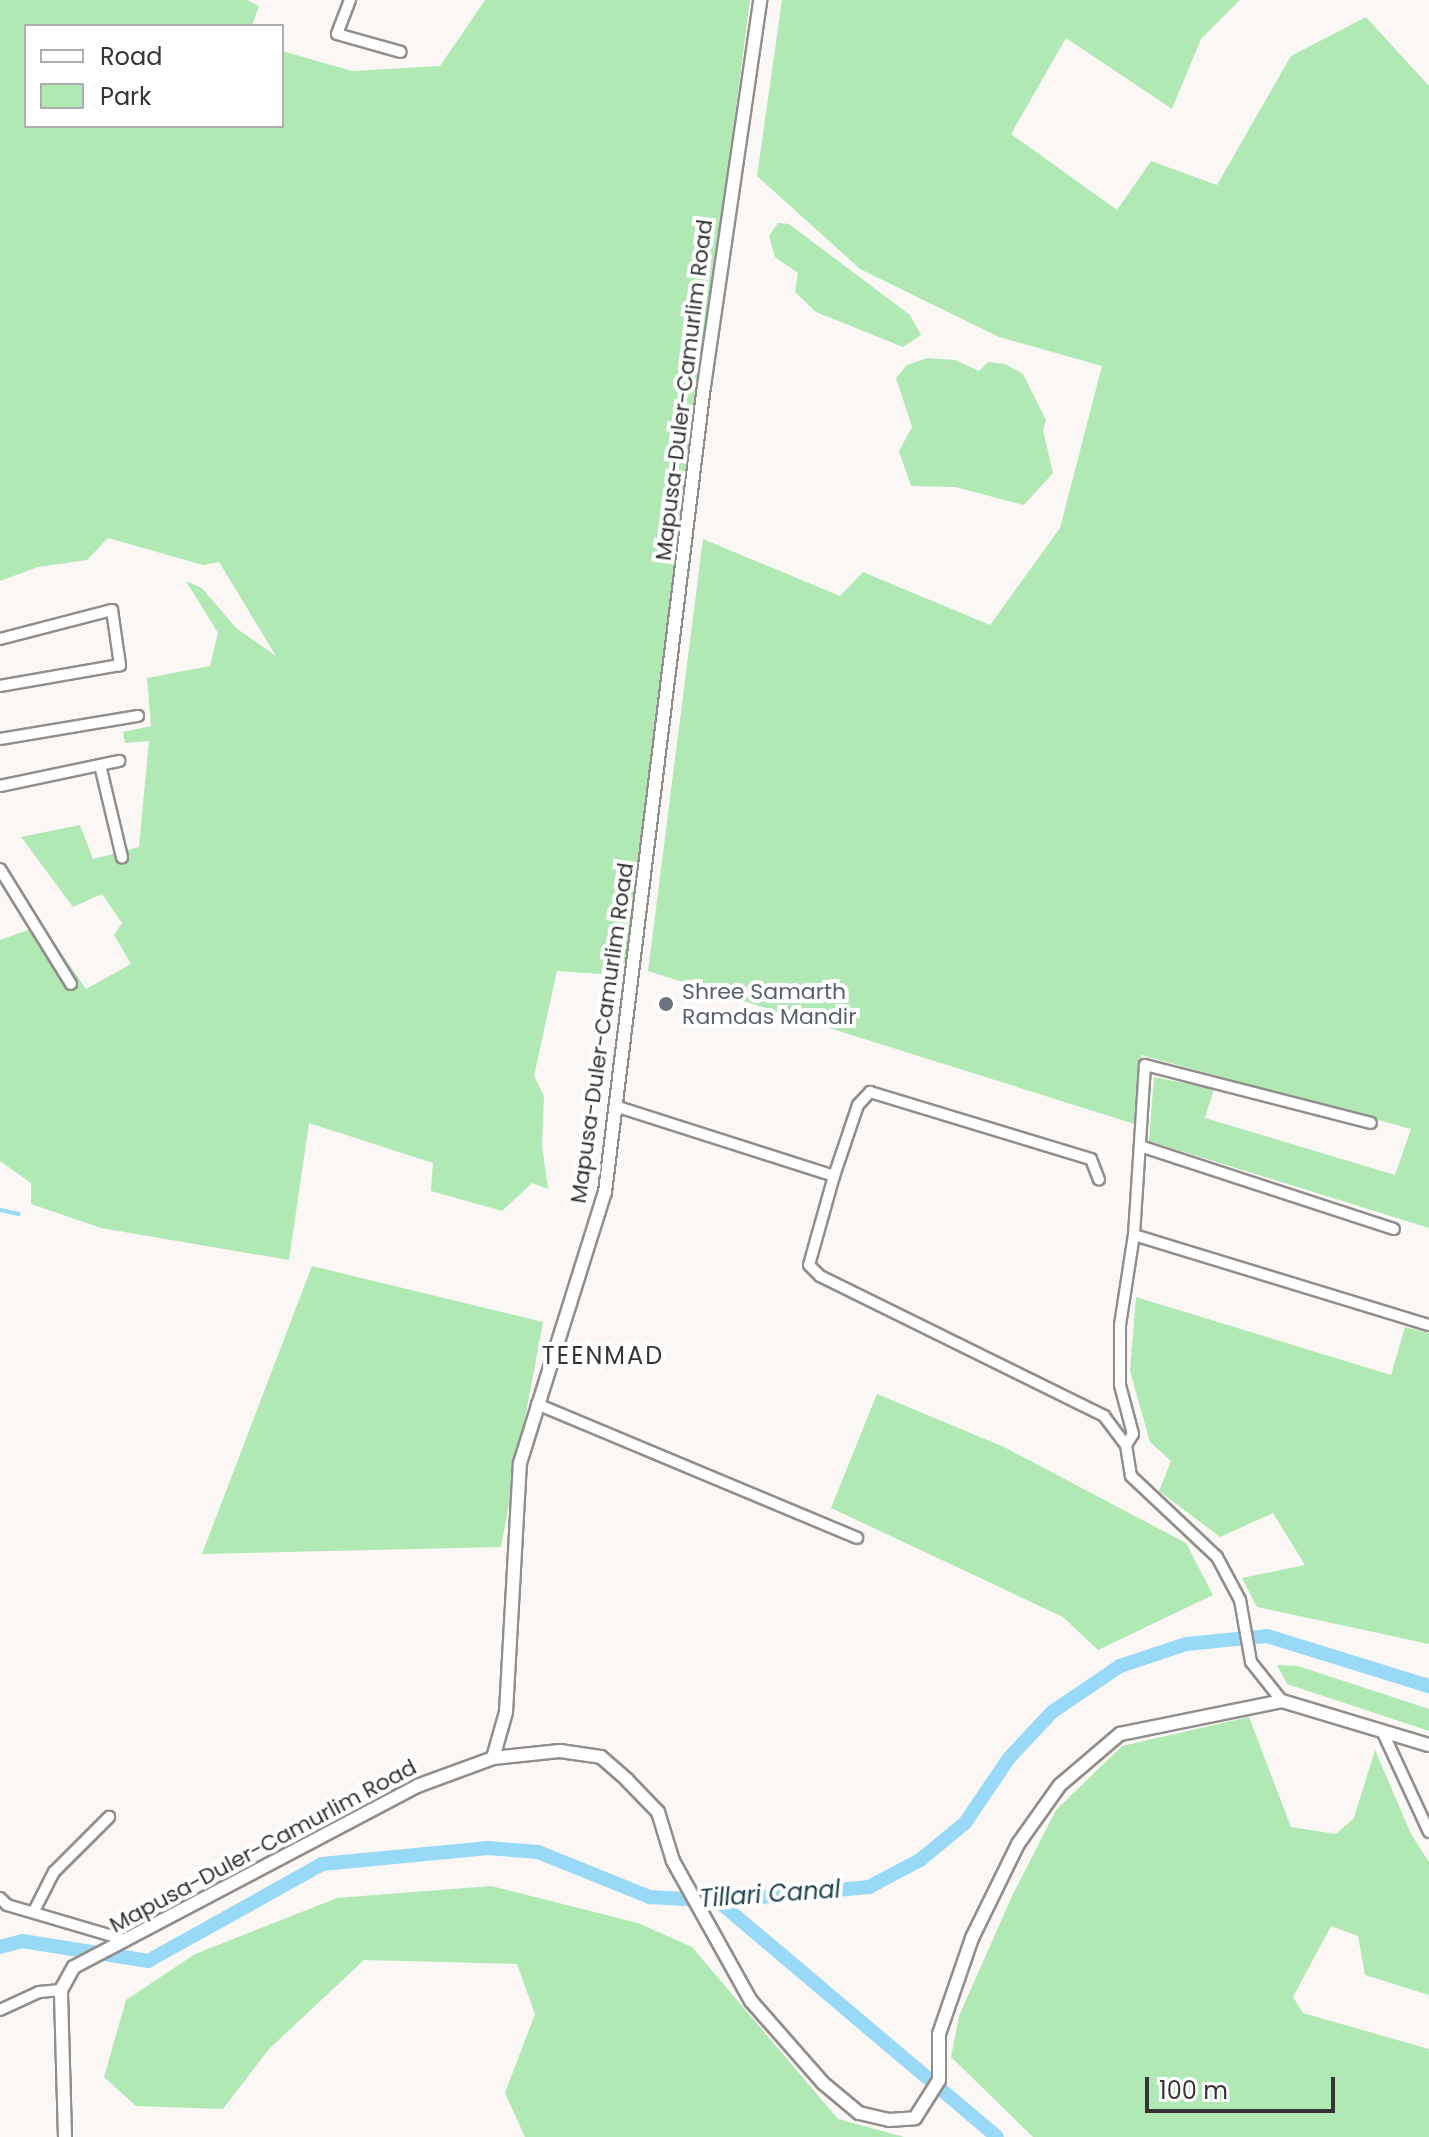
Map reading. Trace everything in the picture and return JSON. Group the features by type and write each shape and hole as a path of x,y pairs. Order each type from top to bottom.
{"street":[{"path":"350,0 337,34 401,52"},
{"name":"Mapusa-Duler-Camurlim Road","path":"61,1990 74,1967 417,1786 493,1758 506,1712 520,1463 605,1192 704,386 760,0"},
{"path":"0,639 112,610 120,665 0,686"},
{"path":"0,739 138,716"},
{"path":"0,786 119,761"},
{"path":"100,765 122,857"},
{"path":"0,869 71,984"},
{"path":"1126,1445 1133,1434 1120,1385 1120,1325 1134,1235 1145,1065 1371,1123"},
{"path":"1099,1180 1091,1159 870,1092 858,1105 809,1265 820,1276 1104,1416 1126,1445 1131,1476 1217,1557 1240,1600 1251,1662 1282,1701"},
{"path":"615,1106 834,1176"},
{"path":"1140,1146 1394,1229"},
{"path":"1134,1235 1429,1325"},
{"path":"537,1404 857,1538"},
{"path":"493,1758 560,1751 601,1757 658,1812 700,1913 751,2001 787,2047 859,2113 889,2120 915,2118 936,2085 939,2034 972,1938 1018,1844 1060,1785 1120,1734 1282,1701 1384,1735 1429,1745"},
{"path":"1384,1735 1429,1832"},
{"path":"34,1911 54,1872 109,1817"},
{"path":"2,1904 126,1940"},
{"path":"0,2010 39,1992 61,1990 65,2137"}],"green space":[{"path":"0,0 247,0 259,6 253,24 24,24 24,128 284,128 284,52 352,71 440,66 485,0 750,0 625,962 614,975 557,971 534,1076 544,1096 542,1146 548,1189 532,1183 502,1211 431,1191 433,1163 309,1123 289,1260 101,1228 31,1204 31,1183 0,1161 0,940 42,925 86,989 131,964 114,935 122,923 102,894 73,907 21,837 80,825 93,859 139,847 149,741 125,743 123,732 151,726 147,678 210,666 218,633 186,581 202,588 236,628 276,656 219,562 203,565 108,538 87,560 38,567 0,581"},
{"path":"782,0 1240,0 1201,39 1172,109 1066,38 1011,134 1117,210 1151,161 1217,185 1291,56 1366,17 1429,86 1429,1228 1149,1141 1154,1077 1214,1089 1205,1118 1395,1175 1411,1129 1141,1055 1141,1126 648,971 703,539 840,596 863,572 990,625 1060,528 1102,366 999,337 860,269 757,176"},
{"path":"778,223 789,224 910,315 921,335 903,347 816,312 795,292 798,273 775,257 769,236"},
{"path":"927,358 955,360 979,371 988,362 1005,364 1023,374 1046,420 1043,430 1053,473 1024,505 955,487 911,486 899,451 912,427 896,378 907,365"},
{"path":"312,1266 543,1322 501,1547 202,1554"},
{"path":"1136,1297 1391,1375 1405,1327 1429,1333 1429,1644 1257,1607 1242,1578 1305,1565 1273,1513 1220,1537 1159,1491 1171,1461 1150,1442 1130,1371"},
{"path":"877,1394 1004,1447 1186,1543 1213,1595 1098,1650 1063,1617 831,1508"},
{"path":"1277,1665 1298,1666 1429,1709 1429,1731 1287,1684"},
{"path":"1249,1717 1291,1827 1336,1834 1354,1818 1375,1750 1411,1834 1429,1862 1429,1995 1365,1975 1358,1936 1331,1926 1293,1997 1303,2013 1429,2049 1429,2137 1033,2137 951,2057 959,2016 1013,1894 1056,1810 1122,1746"},
{"path":"491,1886 638,1923 692,1947 838,2119 904,2137 525,2137 505,2093 535,2014 517,1964 364,1960 269,2049 223,2109 136,2106 104,2077 126,2000 195,1954 337,1898"}],"waterway":[{"path":"0,1210 19,1214"},
{"name":"Tillari Canal","path":"0,1947 22,1941 148,1961 322,1864 488,1848 538,1852 650,1897 718,1901 869,1887 920,1860 965,1823 1009,1758 1052,1712 1120,1666 1186,1644 1267,1636 1429,1686"},
{"path":"718,1901 997,2137"}],"place":[{"name":"Shree Samarth Ramdas Mandir","path":"666,1004"}],"district":[{"name":"TEENMAD","path":"603,1356"}]}
